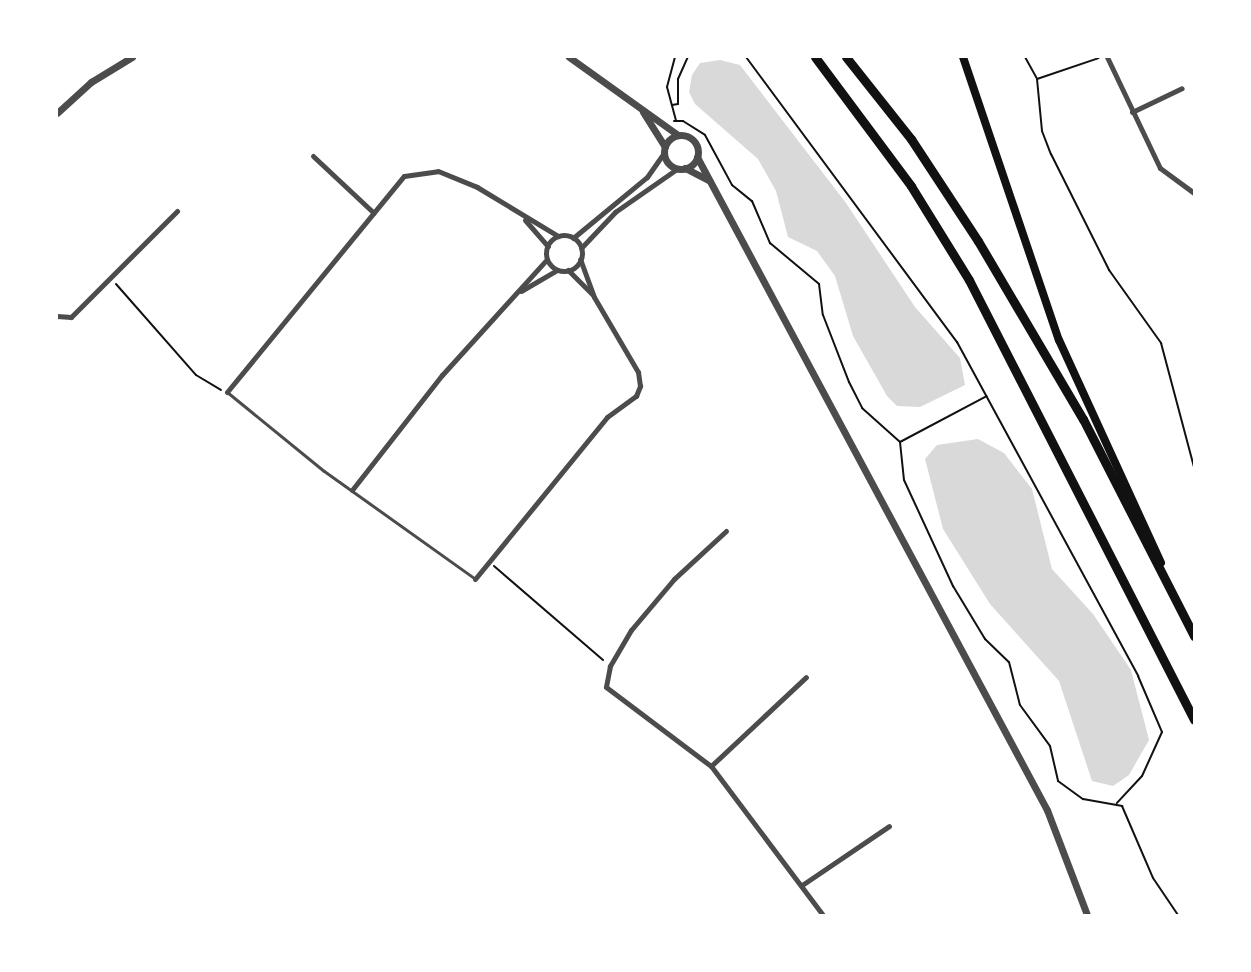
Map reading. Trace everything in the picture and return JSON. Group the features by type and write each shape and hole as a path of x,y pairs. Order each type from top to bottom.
{"highway":[{"path":"815,57 905,177 969,280 1194,720"},
{"path":"846,57 910,139 978,242 1083,419 1194,636"}],"main road":[{"path":"963,57 1059,340 1182,613"}],"street":[{"path":"57,113 91,82 132,57"},
{"path":"569,57 579,59 665,127 678,135 694,140 697,157 709,180 1047,810 1087,915"},
{"path":"1107,57 1160,168 1194,193"},
{"path":"1132,112 1182,88"},
{"path":"641,110 664,150 682,168 709,180"},
{"path":"573,238 647,177 664,150 678,135"},
{"path":"313,156 374,213"},
{"path":"475,579 608,417 636,396 638,372 594,297 580,259 581,248 615,212 697,157"},
{"path":"227,392 404,176 438,171 477,187 521,216 558,236 573,238 581,248"},
{"path":"57,316 71,317 177,211"},
{"path":"521,216 548,246"},
{"path":"352,490 514,295 547,259 548,246 558,236"},
{"path":"547,259 557,270"},
{"path":"514,295 557,270 568,270 580,259"},
{"path":"568,270 594,297"},
{"path":"726,531 651,604 610,666 606,687 617,700 688,744 711,766 823,915"},
{"path":"711,766 806,677"},
{"path":"802,885 889,826"}],"lane":[{"path":"227,392 352,490 475,579"}],"path":[{"path":"675,57 667,87 676,120 705,135 732,185 752,201 770,243 819,284 825,292 823,315 862,408 900,442 904,480 953,586 985,639 1009,662 1020,705 1050,746 1058,781 1083,800 1117,803"},
{"path":"672,105 678,104 678,79 688,57"},
{"path":"746,57 932,304 987,396 1138,676 1162,732 1142,776 1117,803"},
{"path":"1024,57 1037,79 1042,131 1051,154 1109,270 1161,344 1194,467"},
{"path":"1037,79 1102,57"},
{"path":"665,127 676,120"},
{"path":"110,277 196,375 227,392"},
{"path":"900,442 987,396"},
{"path":"489,562 610,666"},
{"path":"1117,803 1164,898 1178,915"}],"shaded area":[{"path":"720,60 740,65 846,203 915,307 960,358 965,385 920,407 897,406 887,396 853,336 835,276 817,251 788,237 776,191 758,159 695,104 689,92 692,75 700,63"},
{"path":"978,439 1004,453 1032,489 1052,569 1093,614 1131,670 1149,740 1129,775 1113,786 1092,781 1059,681 990,604 943,529 925,459 937,445"}]}
